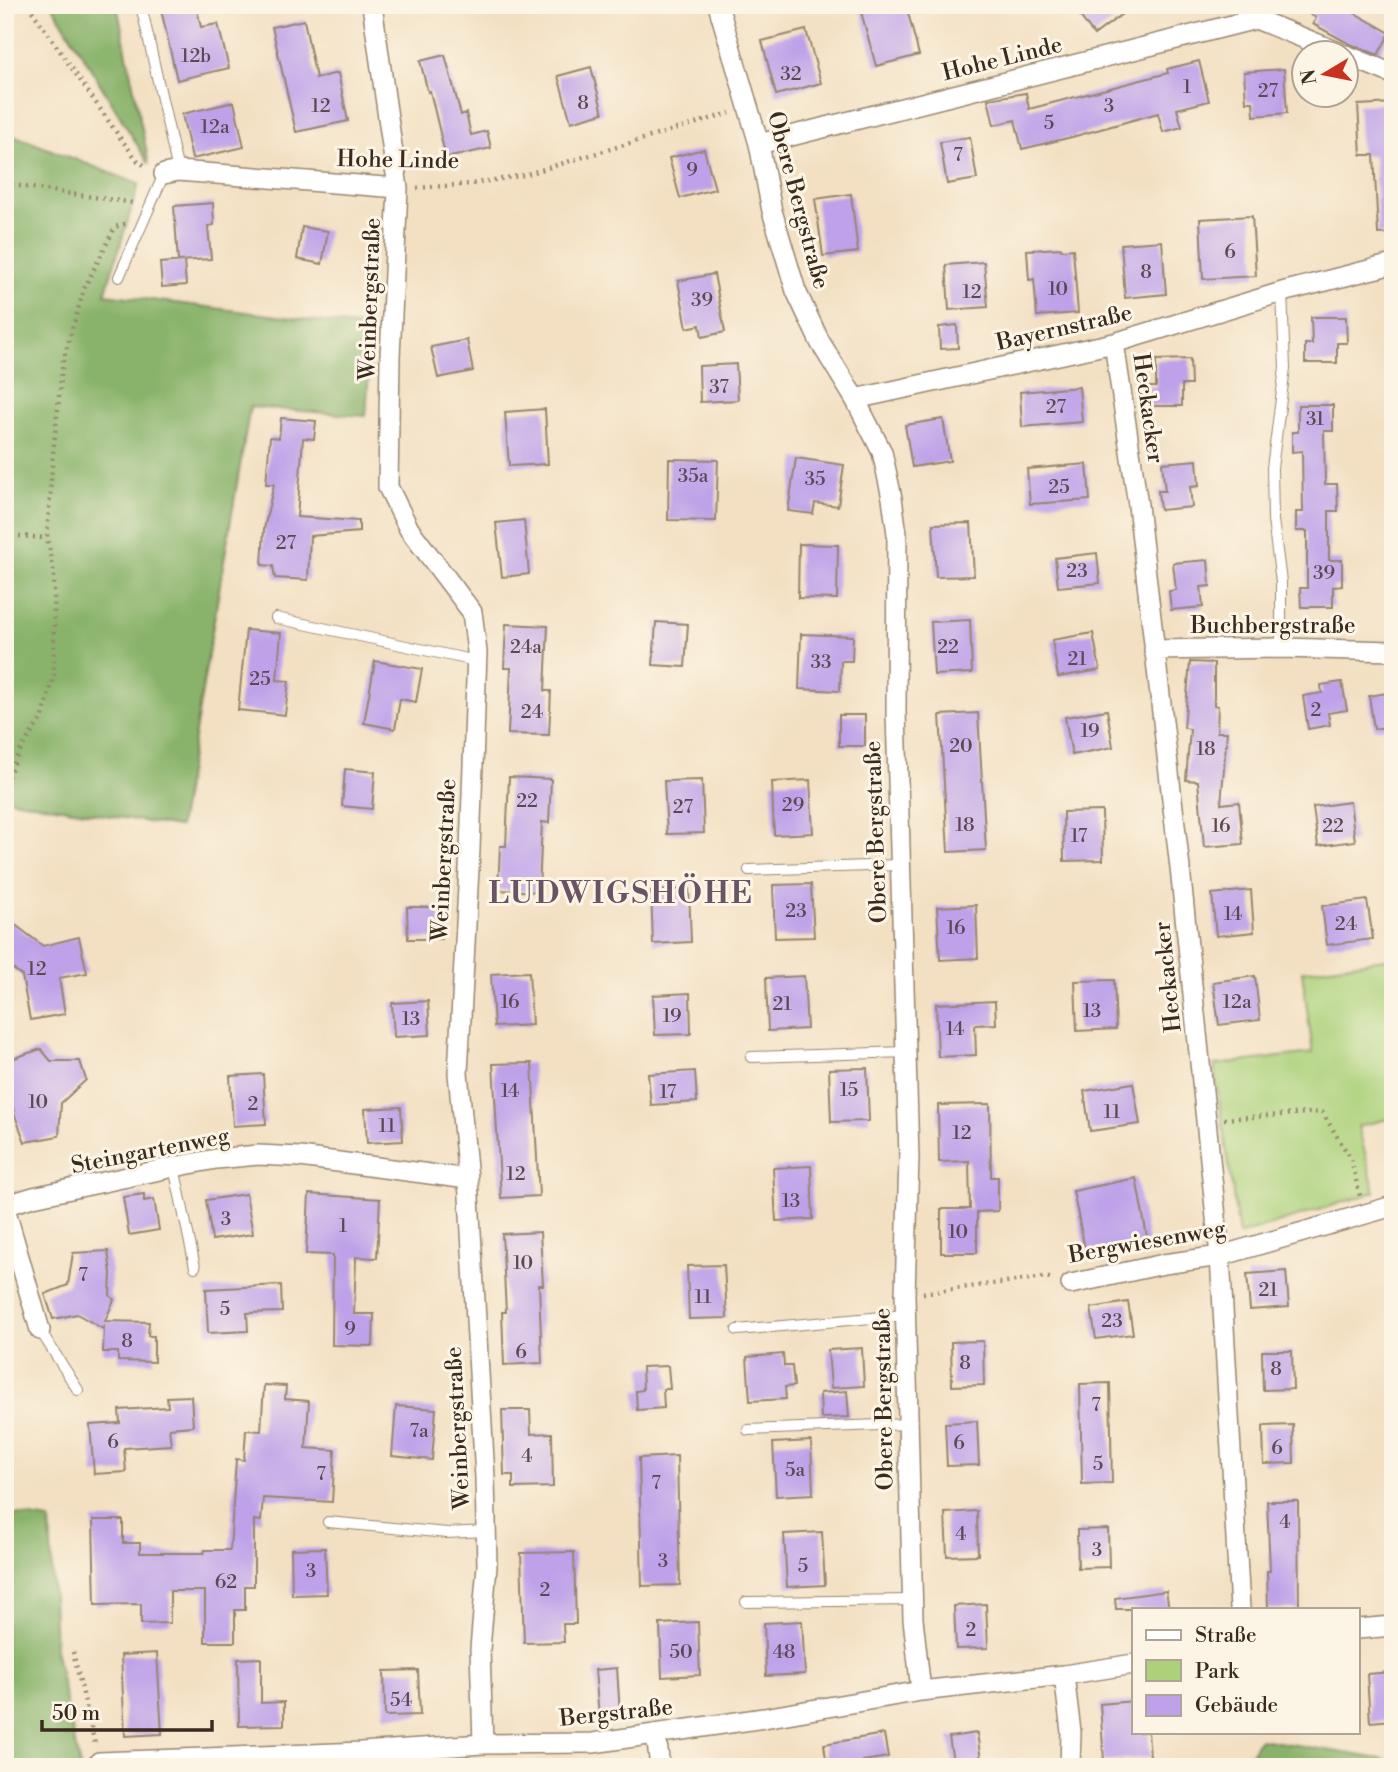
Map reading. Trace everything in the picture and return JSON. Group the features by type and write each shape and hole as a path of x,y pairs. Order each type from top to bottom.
{"street":[{"name":"Weinbergstraße","path":"372,5 398,188 390,357 388,486 409,529 472,611 476,660 470,850 458,1073 468,1179 486,1531 487,1566 480,1649 483,1744"},
{"name":"Obere Bergstraße","path":"719,5 759,144 772,211 796,291 820,342 855,399 882,452 897,534 896,712 909,1157 905,1305 912,1600 921,1690"},
{"name":"Hohe Linde","path":"759,144 1249,12"},
{"path":"1249,12 1307,38"},
{"path":"1360,61 1393,74"},
{"name":"Hohe Linde","path":"171,173 398,188"},
{"name":"Bayernstraße","path":"855,399 1114,343 1282,292 1393,264"},
{"name":"Heckacker","path":"1114,343 1138,505 1220,1256 1240,1608"},
{"name":"Buchbergstraße","path":"1154,650 1281,648 1393,651"},
{"name":"Steingartenweg","path":"7,1204 216,1158 258,1155 468,1179"},
{"path":"7,1204 40,1329"},
{"name":"Bergwiesenweg","path":"1071,1284 1164,1264 1220,1256 1393,1206"},
{"path":"1360,1629 1393,1626"},
{"name":"Bergstraße","path":"99,1762 214,1763 483,1744 593,1743 921,1690 1064,1675 1132,1664"},
{"path":"1064,1675 1071,1732 1070,1767"},
{"path":"656,1734 660,1767"}],"lane":[{"path":"119,277 171,173 141,5"},
{"path":"1281,648 1281,582 1273,520 1272,468 1285,368 1282,292"},
{"path":"276,618 476,660"},
{"path":"749,870 900,865"},
{"path":"751,1057 906,1052"},
{"path":"174,1167 195,1266"},
{"path":"737,1330 905,1305"},
{"path":"40,1329 78,1390"},
{"path":"747,1430 908,1424"},
{"path":"328,1522 447,1534 486,1531"},
{"path":"746,1602 912,1600"}],"path":[{"path":"28,5 138,161 171,173"},
{"name":"Hohe Linde","path":"398,188 471,184 524,175 747,106"},
{"path":"5,184 153,205"},
{"path":"5,783 19,752 43,716 54,675 54,573 47,538 63,361 84,289 115,227 148,215"},
{"path":"5,535 47,538"},
{"path":"1206,1120 1322,1112 1351,1159 1364,1213"},
{"name":"Bergwiesenweg","path":"905,1305 1045,1277 1071,1284"},
{"path":"73,1652 99,1762"},
{"path":"5,1759 23,1767"}],"green space":[{"path":"52,5 117,5 149,164"},
{"path":"5,132 139,184 105,294 372,328 366,416 250,407 179,827 5,799"},
{"path":"1393,958 1393,1118 1358,1126 1375,1192 1239,1235 1214,1065 1313,1053 1302,971"},
{"path":"5,1513 50,1520 55,1649 80,1767 5,1767"},
{"path":"1260,1739 1393,1761 1393,1767 1243,1767"}],"building":[{"path":"160,5 196,5 201,27 218,24 229,68 177,80"},
{"path":"888,5 906,5 919,55 876,66 861,12"},
{"path":"1072,5 1134,5 1094,35"},
{"path":"1295,5 1340,5 1390,33 1378,55 1360,48 1360,38 1339,38 1313,24 1316,18"},
{"path":"304,20 316,78 338,73 348,121 296,132 272,27"},
{"path":"806,30 821,83 776,95 762,41"},
{"path":"445,55 461,115 466,113 471,135 487,131 491,148 446,158 420,61"},
{"path":"1199,61 1209,101 1177,109 1182,127 1163,132 1158,113 1022,149 1015,120 994,125 988,99 1026,93 1029,109 1168,73 1167,69"},
{"path":"591,67 603,113 571,122 558,76"},
{"path":"1284,69 1287,113 1254,116 1253,102 1246,102 1244,72"},
{"path":"234,102 244,147 192,159 182,114"},
{"path":"1393,103 1393,233 1378,234 1374,155 1361,155 1360,105"},
{"path":"970,137 977,179 947,184 940,142"},
{"path":"704,149 715,189 680,198 669,158"},
{"path":"851,194 858,252 823,256 815,199"},
{"path":"213,203 214,225 208,226 211,259 178,261 174,206"},
{"path":"1252,216 1256,276 1203,279 1200,219"},
{"path":"302,227 328,231 322,264 297,259"},
{"path":"1162,241 1166,294 1125,298 1121,244"},
{"path":"1073,249 1078,313 1037,316 1034,279 1029,280 1027,250"},
{"path":"184,261 186,285 162,287 160,263"},
{"path":"984,262 988,307 949,310 946,265"},
{"path":"714,274 725,332 702,337 700,325 687,328 678,281"},
{"path":"1311,317 1346,317 1347,343 1337,343 1337,363 1305,363 1305,344 1312,344"},
{"path":"957,325 958,348 940,349 939,327"},
{"path":"467,340 473,371 438,378 431,347"},
{"path":"1190,359 1191,385 1182,385 1182,406 1150,406 1149,387 1156,387 1156,360"},
{"path":"736,364 738,400 700,402 699,366"},
{"path":"1079,387 1082,422 1022,427 1020,392"},
{"path":"1298,405 1333,405 1333,431 1324,431 1325,484 1337,484 1338,511 1329,511 1329,560 1342,560 1342,586 1333,587 1333,607 1301,607 1300,588 1307,588 1307,531 1296,531 1296,512 1303,512 1302,451 1292,452 1292,432 1298,432"},
{"path":"545,409 548,464 509,466 505,412"},
{"path":"281,418 316,421 314,439 303,438 297,517 359,521 359,532 310,536 308,580 275,578 273,566 262,565 264,529 274,484 266,484 270,437 279,438"},
{"path":"943,419 950,461 912,467 905,425"},
{"path":"796,458 844,465 838,506 815,503 813,514 788,511"},
{"path":"669,459 718,460 716,521 668,520"},
{"path":"1197,460 1199,486 1190,487 1192,507 1160,510 1158,491 1165,491 1162,463"},
{"path":"1087,464 1090,500 1030,504 1027,469"},
{"path":"524,520 529,574 502,577 496,523"},
{"path":"971,523 974,576 936,577 933,524"},
{"path":"799,544 838,545 837,599 798,598"},
{"path":"1097,553 1100,583 1058,587 1055,558"},
{"path":"1208,560 1210,586 1201,587 1203,607 1171,610 1169,591 1176,590 1173,563"},
{"path":"970,620 972,673 934,675 931,622"},
{"path":"656,622 688,624 685,667 653,665"},
{"path":"506,624 548,626 545,691 551,691 549,735 508,734 511,668 504,668"},
{"path":"246,630 281,633 277,680 289,681 285,715 238,710"},
{"path":"1093,633 1100,670 1058,677 1052,640"},
{"path":"801,634 853,636 852,661 841,661 840,691 799,689"},
{"path":"375,661 422,669 416,702 400,699 395,729 364,723"},
{"path":"1190,662 1214,663 1214,705 1218,706 1217,732 1227,732 1221,804 1239,802 1243,844 1204,847 1198,781 1186,780 1190,729 1184,728"},
{"path":"1342,682 1347,710 1328,713 1330,725 1308,729 1303,696 1322,693 1321,685"},
{"path":"1393,692 1393,726 1374,729 1369,696"},
{"path":"1107,710 1113,747 1072,755 1065,717"},
{"path":"978,713 986,850 948,852 940,715"},
{"path":"839,715 865,715 865,746 839,746"},
{"path":"345,769 375,772 372,809 342,806"},
{"path":"509,777 551,779 549,823 542,822 539,892 498,890 500,846 506,846"},
{"path":"702,780 704,833 667,834 664,781"},
{"path":"810,780 813,833 774,835 772,782"},
{"path":"1350,802 1355,841 1318,846 1313,807"},
{"path":"1102,811 1103,860 1064,861 1063,812"},
{"path":"811,884 814,937 775,938 773,885"},
{"path":"689,889 691,942 653,944 651,891"},
{"path":"1251,890 1254,932 1216,936 1212,894"},
{"path":"1367,900 1373,939 1327,945 1322,906"},
{"path":"976,905 978,958 940,960 937,907"},
{"path":"407,907 440,907 441,939 408,939"},
{"path":"5,917 43,946 79,937 87,973 59,978 65,1014 30,1020 22,976 5,963"},
{"path":"529,972 532,1025 494,1027 491,974"},
{"path":"804,976 807,1029 768,1031 766,978"},
{"path":"1255,976 1260,1020 1219,1025 1213,982"},
{"path":"1114,980 1116,1029 1077,1031 1075,981"},
{"path":"690,993 691,1034 655,1035 653,995"},
{"path":"428,1001 430,1035 394,1037 392,1003"},
{"path":"995,1001 996,1024 975,1025 976,1055 938,1057 936,1004"},
{"path":"41,1049 51,1061 80,1061 86,1080 61,1103 59,1136 25,1142 14,1113 5,1061"},
{"path":"532,1063 539,1196 501,1198 493,1064"},
{"path":"867,1068 869,1121 831,1122 829,1069"},
{"path":"695,1071 697,1102 651,1105 648,1074"},
{"path":"263,1074 266,1124 233,1126 230,1076"},
{"path":"1133,1083 1140,1124 1090,1131 1084,1091"},
{"path":"990,1104 991,1177 998,1177 998,1211 977,1212 977,1253 941,1253 941,1209 970,1209 969,1161 939,1162 938,1105"},
{"path":"401,1107 403,1141 367,1143 365,1109"},
{"path":"811,1166 813,1219 776,1221 773,1168"},
{"path":"1136,1178 1148,1242 1086,1254 1073,1191"},
{"path":"144,1194 144,1201 154,1199 159,1230 129,1235 123,1197"},
{"path":"246,1194 253,1234 212,1240 206,1200"},
{"path":"309,1194 380,1199 377,1258 356,1257 354,1314 374,1314 373,1346 332,1345 333,1255 306,1254"},
{"path":"540,1232 543,1285 539,1285 542,1363 504,1365 502,1312 506,1312 502,1234"},
{"path":"108,1251 110,1295 114,1300 105,1321 149,1322 148,1336 154,1336 154,1362 118,1361 118,1352 103,1352 104,1325 103,1329 77,1314 53,1319 45,1294 68,1285 73,1253"},
{"path":"724,1265 727,1318 689,1319 687,1266"},
{"path":"1286,1271 1289,1307 1250,1310 1247,1274"},
{"path":"281,1285 282,1312 247,1313 248,1331 208,1333 206,1289"},
{"path":"1128,1302 1133,1334 1096,1339 1091,1308"},
{"path":"983,1341 984,1385 952,1386 951,1342"},
{"path":"862,1348 864,1386 831,1388 828,1350"},
{"path":"1262,1351 1292,1351 1293,1389 1263,1390"},
{"path":"783,1354 784,1366 792,1366 794,1386 785,1387 786,1399 750,1401 747,1357"},
{"path":"668,1366 670,1389 663,1389 664,1408 637,1410 636,1391 643,1390 642,1367"},
{"path":"1110,1383 1112,1483 1082,1484 1080,1384"},
{"path":"264,1385 286,1386 285,1399 309,1401 306,1448 335,1450 332,1502 263,1498 261,1521 254,1520 254,1586 245,1586 245,1610 235,1610 235,1642 205,1642 205,1591 170,1591 170,1623 141,1624 141,1604 95,1605 93,1520 123,1520 123,1543 140,1543 140,1553 204,1553 205,1550 230,1550 236,1459 244,1460 246,1430 261,1431"},
{"path":"847,1391 849,1417 821,1418 820,1393"},
{"path":"191,1396 193,1426 169,1428 171,1445 124,1448 126,1472 94,1474 90,1425 120,1423 119,1410 168,1407 167,1397"},
{"path":"396,1406 436,1409 432,1460 392,1456"},
{"path":"502,1410 530,1410 531,1434 552,1433 553,1487 513,1488 513,1475 504,1475"},
{"path":"977,1421 979,1465 947,1466 945,1423"},
{"path":"1293,1425 1294,1463 1264,1464 1263,1426"},
{"path":"811,1441 813,1494 776,1496 773,1443"},
{"path":"677,1456 680,1585 642,1586 639,1458"},
{"path":"1267,1501 1298,1501 1299,1608 1268,1608 1267,1571 1270,1571"},
{"path":"977,1511 978,1555 947,1556 945,1513"},
{"path":"1108,1529 1109,1567 1078,1568 1077,1530"},
{"path":"822,1532 825,1585 787,1587 784,1534"},
{"path":"325,1548 327,1594 292,1595 291,1549"},
{"path":"574,1552 576,1624 563,1624 564,1642 524,1643 521,1553"},
{"path":"1166,1591 1169,1608 1116,1609 1115,1598"},
{"path":"986,1604 988,1648 956,1649 954,1606"},
{"path":"802,1621 805,1674 766,1676 764,1623"},
{"path":"698,1622 700,1675 662,1677 660,1624"},
{"path":"157,1653 162,1734 125,1736 121,1655"},
{"path":"261,1658 261,1703 284,1702 284,1725 239,1726 238,1659"},
{"path":"617,1668 620,1715 599,1717 595,1670"},
{"path":"418,1670 420,1715 385,1716 384,1671"},
{"path":"1393,1672 1393,1720 1370,1722 1367,1674"},
{"path":"1132,1701 1132,1734 1148,1734 1150,1757 1104,1761 1100,1704"},
{"path":"977,1733 982,1767 954,1767 949,1737"},
{"path":"884,1734 888,1757 863,1761 864,1767 827,1767 824,1744"}],"district":[{"name":"LUDWIGSHÖHE","path":"621,893"}]}
